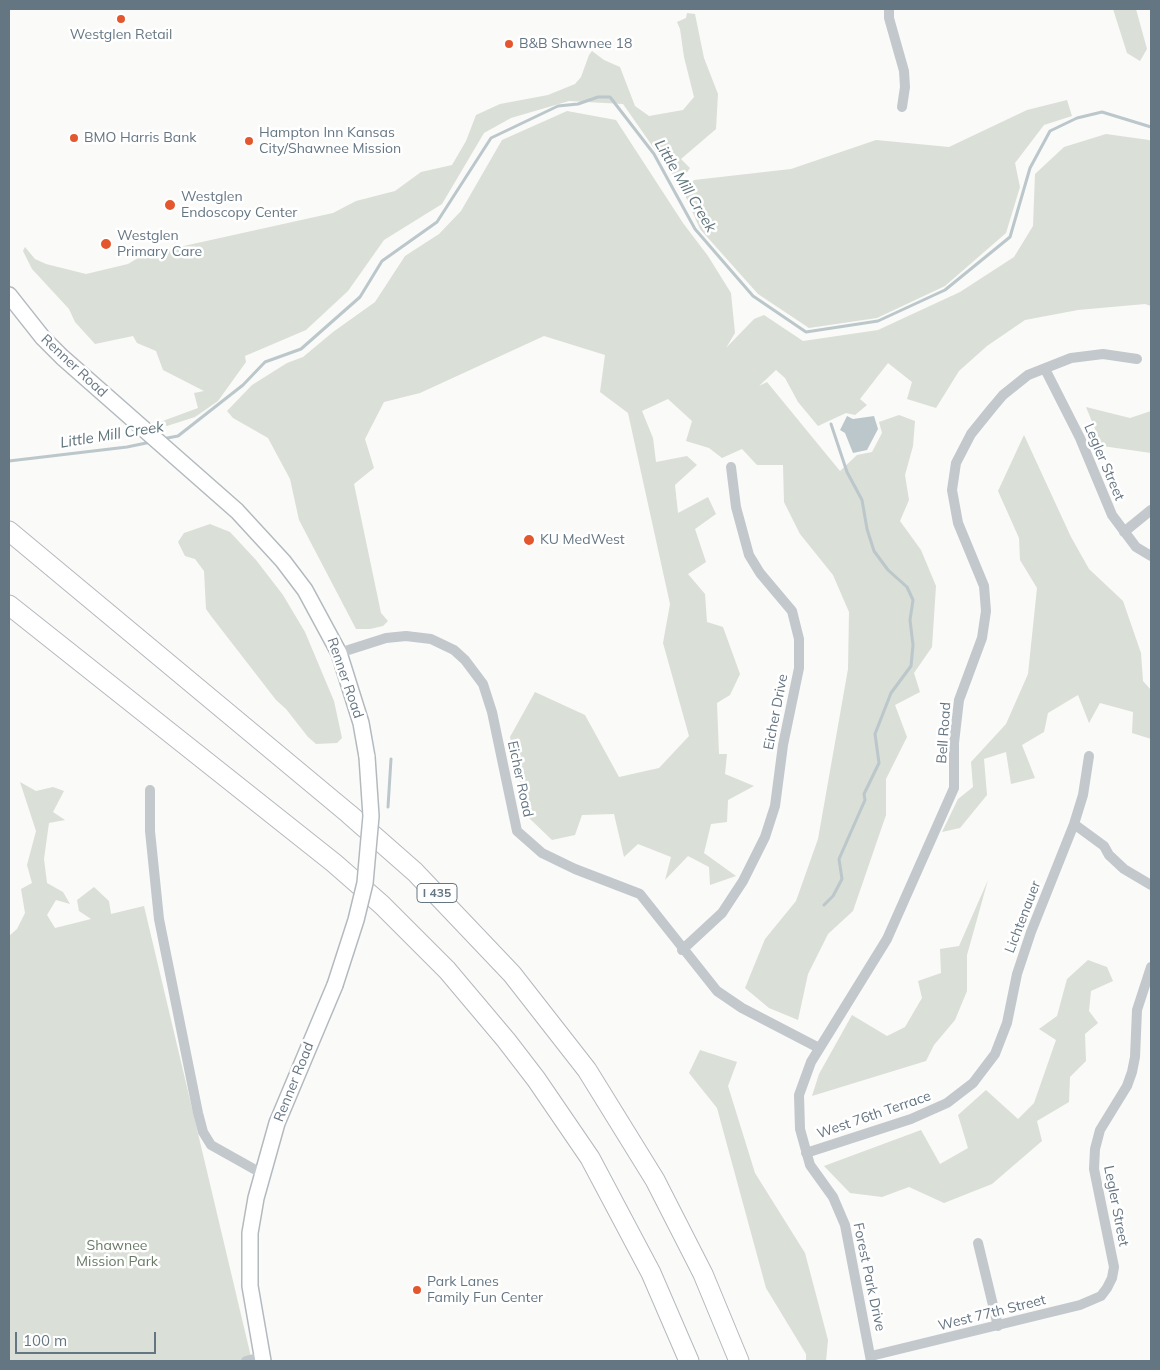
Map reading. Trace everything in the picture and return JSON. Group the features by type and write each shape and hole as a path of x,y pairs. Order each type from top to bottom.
{"highway":[{"name":"I 435","path":"9,531 350,814 415,872 512,974 587,1070 656,1180 703,1274 739,1361"},
{"path":"9,605 334,862 400,923 447,970 530,1071 590,1158 651,1273 689,1361"}],"main road":[{"name":"Renner Road","path":"9,295 43,338 254,528 283,561 314,606 339,653 361,723 367,757 371,816 365,883 356,920 335,985 280,1115 261,1173 250,1233 249,1255 253,1313 262,1359"}],"street":[{"path":"888,9 904,71 905,87 902,107"},
{"name":"Bell Road","path":"819,1048 887,939 954,788 954,743 959,700 982,638 986,611 984,586 958,523 952,490 956,463 972,434 992,408 1003,395 1028,375 1071,358 1102,354 1137,359"},
{"name":"Legler Street","path":"1045,368 1080,438 1112,515 1136,547 1151,556"},
{"name":"Eicher Drive","path":"682,950 722,913 743,881 765,838 776,806 783,745 799,668 799,639 792,611 760,573 749,555 736,507 731,467"},
{"path":"1124,532 1151,510"},
{"name":"Eicher Road","path":"339,653 386,638 406,636 431,639 442,643 465,660 483,684 492,712 517,831 542,853 575,869 640,894 654,909 682,950 717,991 742,1008 819,1048"},
{"name":"Lichtenauer","path":"973,1083 995,1054 1007,1023 1017,974 1074,824 1083,795 1089,756"},
{"path":"150,790 154,874 164,947 204,1132 211,1145 261,1173"},
{"path":"1074,824 1104,846 1109,855 1124,869 1151,884"},
{"name":"Legler Street","path":"1110,1282 1114,1267 1094,1169 1095,1149 1100,1130 1127,1086 1132,1072 1135,1057 1137,1010 1151,967"},
{"name":"Forest Park Drive","path":"819,1048 810,1062 799,1095 800,1129 810,1165 833,1197 845,1226 871,1359"},
{"name":"West 76th Terrace","path":"806,1153 920,1115 947,1104 973,1083"},
{"path":"978,1244 998,1326"},
{"name":"West 77th Street","path":"871,1359 1080,1305 1102,1296 1110,1282"},
{"path":"246,1361 262,1359"}],"green space":[{"path":"1113,9 1136,9 1147,49 1140,61 1127,53"},
{"path":"687,13 695,14 704,58 718,94 716,129 681,159 690,168 679,184 623,104 569,101 511,118 484,133 442,204 384,240 348,291 306,330 245,356 246,362 218,401 195,417 167,426 160,422 198,408 194,393 204,391 163,370 156,351 137,343 133,336 95,344 75,322 69,309 32,269 23,251 25,247 35,259 46,264 86,274 128,264 143,255 333,213 356,201 395,191 421,172 452,165 466,141 476,115 500,104 548,95 575,84 581,77 592,51 604,60 620,67 635,106 649,116 683,110 694,97 677,22 686,18"},
{"path":"1067,100 1072,116 1044,125 1015,163 1020,187 1006,233 945,286 877,318 809,328 758,294 700,229 684,193 694,180 791,169 876,140 949,147 1027,110"},
{"path":"567,111 616,120 683,223 708,256 731,293 735,333 726,348 754,319 764,315 803,341 878,330 960,292 1014,257 1033,226 1035,174 1064,147 1106,134 1149,140 1151,142 1151,306 1145,304 1078,310 1025,320 987,346 959,371 936,408 907,399 912,382 888,363 860,399 867,405 855,415 846,413 818,426 798,402 785,378 776,370 759,386 767,382 840,471 857,455 872,452 882,433 879,422 899,415 915,421 913,446 905,475 909,500 900,521 921,550 936,586 932,647 914,673 920,692 895,705 907,737 886,779 886,815 853,911 828,934 808,974 798,1020 769,1008 745,988 765,939 796,901 818,839 848,669 849,612 833,575 800,534 784,502 783,465 757,465 742,449 722,458 709,448 686,441 692,421 668,399 642,411 653,438 656,462 687,456 697,465 675,485 678,513 708,497 716,514 695,529 706,562 688,574 705,594 707,622 723,627 740,674 730,695 717,703 719,754 727,754 725,774 754,786 728,800 727,822 711,824 704,853 736,876 710,885 709,867 688,856 665,880 671,857 638,844 624,857 614,814 582,815 575,835 552,840 528,817 510,737 535,692 585,715 619,777 659,768 689,736 663,643 670,604 628,413 600,392 605,355 544,336 420,393 384,402 365,439 374,468 354,484 381,613 388,621 383,626 370,629 356,629 299,520 290,479 268,438 233,418 227,411 252,385 287,363 303,357 333,332 375,302 405,256 439,234 461,211 502,140"},
{"path":"1086,407 1130,418 1151,411 1151,453 1102,446"},
{"path":"1024,435 1071,537 1089,569 1123,601 1141,653 1143,681 1151,690 1151,739 1132,733 1133,712 1100,703 1089,723 1078,695 1048,713 1044,732 1022,745 1035,778 1011,784 1006,752 984,759 987,795 960,828 942,832 958,799 973,787 971,762 1006,724 1028,674 1037,588 1020,560 1019,538 998,491"},
{"path":"210,524 230,532 256,560 283,595 305,632 334,701 342,738 337,743 316,744 308,737 286,709 276,700 206,609 204,571 195,559 185,556 178,542 184,533"},
{"name":"Shawnee Mission Park","path":"20,782 36,791 53,787 64,791 53,812 65,820 49,823 44,859 47,883 63,892 70,904 56,900 47,915 55,928 91,919 79,911 77,900 94,887 109,901 111,914 144,906 252,1361 9,1361 9,936 17,929 25,913 21,889 32,883 27,865 36,831"},
{"path":"988,880 967,955 967,991 955,1020 934,1045 926,1061 812,1096 819,1074 852,1015 887,1036 905,1027 922,998 918,981 941,973 940,949 959,946"},
{"path":"1088,960 1107,967 1113,981 1091,991 1089,1011 1098,1023 1085,1034 1086,1061 1070,1077 1069,1102 1037,1121 1042,1141 992,1184 944,1203 909,1187 882,1197 850,1193 824,1166 921,1130 940,1164 968,1148 958,1115 986,1090 1018,1119 1034,1103 1056,1040 1039,1029 1057,1016 1067,979"},
{"path":"700,1050 737,1062 728,1086 755,1173 805,1253 828,1340 826,1361 806,1361 806,1354 766,1288 717,1108 689,1073"}],"shaded area":[{"path":"847,416 853,419 874,416 878,429 867,450 853,453 845,433 840,430"}],"waterway":[{"name":"Little Mill Creek","path":"162,439 178,436 243,385 265,362 301,349 360,297 382,261 437,222 491,138 558,106 578,104 598,97 610,97 654,154 695,229 753,296 806,332 878,321 945,290 1010,237 1030,168 1050,131 1077,118 1102,112 1151,127"},
{"path":"824,905 833,896 842,879 839,859 865,800 864,794 879,763 875,734 891,693 911,666 913,645 910,620 913,600 907,587 888,570 874,551 867,529 862,500 847,472 831,424"},
{"name":"Little Mill Creek","path":"9,461 127,447 151,442"},
{"path":"388,807 391,759"}],"place":[{"name":"Westglen Retail","path":"121,19"},
{"name":"B&B Shawnee 18","path":"509,44"},
{"name":"BMO Harris Bank","path":"74,138"},
{"name":"Hampton Inn Kansas City/Shawnee Mission","path":"249,141"},
{"name":"Westglen Endoscopy Center","path":"170,205"},
{"name":"Westglen Primary Care","path":"106,244"},
{"name":"KU MedWest","path":"529,540"},
{"name":"Park Lanes Family Fun Center","path":"417,1290"}]}
